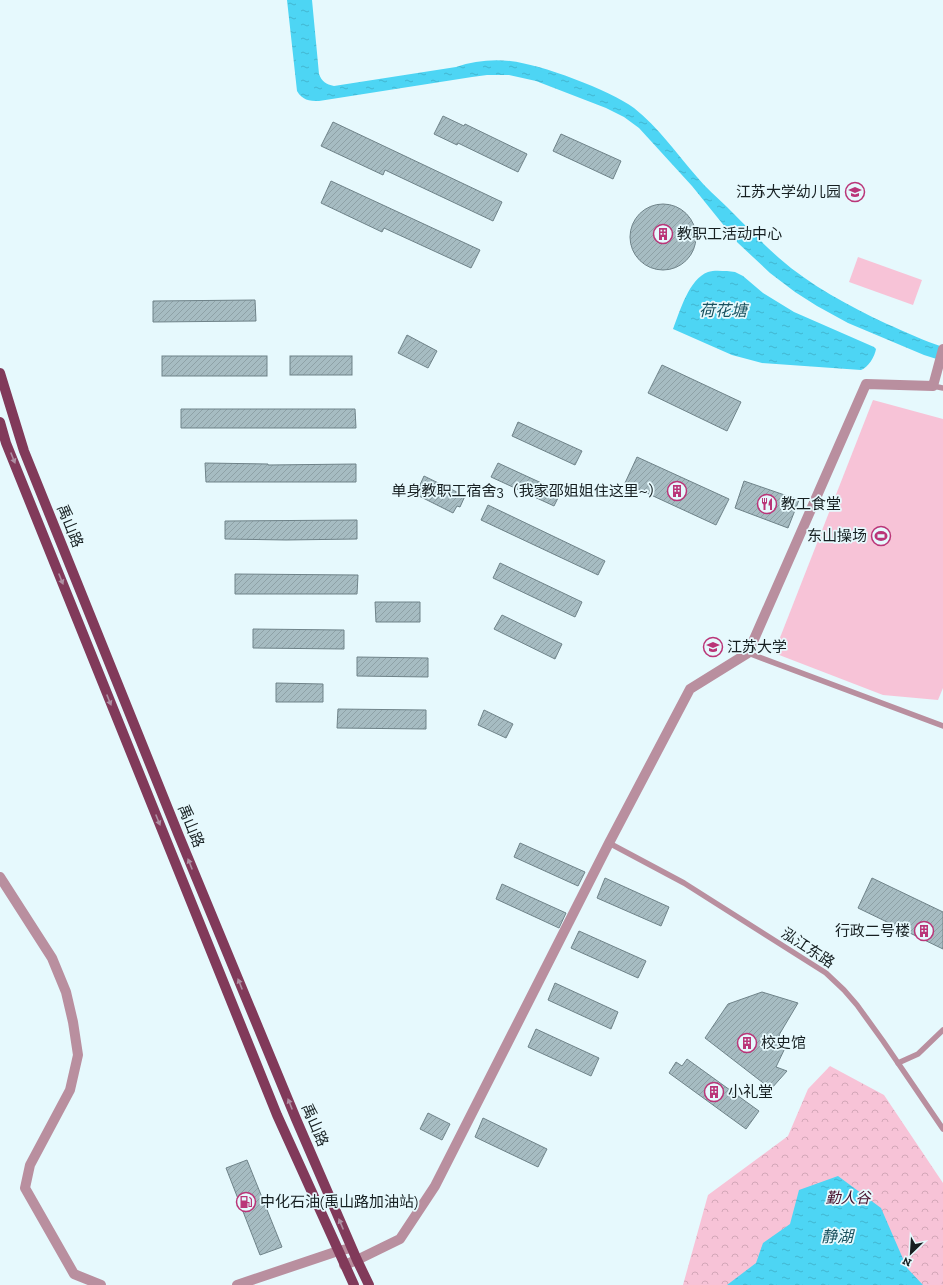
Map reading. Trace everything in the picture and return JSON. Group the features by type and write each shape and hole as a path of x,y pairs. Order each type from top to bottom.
{"main road":[{"name":"禹山路","path":"0,373 27,458 179,836 296,1119 368,1285"},
{"name":"禹山路","path":"0,422 9,450 274,1107 354,1285"}],"street":[{"path":"344,1265 400,1239 435,1186 609,843 690,689 748,653 866,384 938,387 939,364 943,349"},
{"path":"0,877 52,958 66,992 73,1022 78,1055 70,1090 30,1165 25,1188 74,1274 101,1285"},
{"path":"237,1285 351,1248"}],"lane":[{"path":"748,653 943,726"},
{"name":"泓江东路","path":"609,843 684,883 826,973 857,1005 943,1129"},
{"path":"898,1063 918,1054 943,1030"}],"green space":[{"path":"858,257 922,280 913,305 849,282"},
{"name":"东山操场","path":"873,400 943,419 943,688 938,700 883,695 774,653"},
{"name":"勤人谷","path":"830,1066 884,1095 943,1183 943,1285 683,1285 708,1195 788,1136 808,1089"}],"water":[{"path":"287,0 312,0 319,74 323,81 334,86 456,67 489,60 503,60 523,63 556,72 609,93 643,115 704,185 766,246 791,268 831,295 859,310 887,324 943,347 943,361 924,355 848,323 795,292 770,273 738,243 692,186 639,128 624,117 606,108 536,81 509,75 472,77 319,101 304,98 297,91"},
{"name":"荷花塘","path":"708,272 735,272 743,276 763,293 794,312 874,347 876,349 871,361 864,369 861,370 762,363 732,355 673,329 686,296 696,281"},
{"name":"静湖","path":"838,1176 881,1208 907,1268 923,1285 727,1285 756,1263 763,1243 790,1224 799,1190"}],"building":[{"path":"443,116 464,126 465,124 527,154 518,172 458,143 457,145 434,134"},
{"path":"333,122 502,202 493,221 385,170 383,175 321,146"},
{"path":"561,134 621,161 613,179 553,151"},
{"path":"331,181 480,250 471,268 384,228 382,232 321,203"},
{"name":"教职工活动中心","path":"657,204 669,204 681,209 691,219 696,231 694,250 681,265 669,270 657,270 645,265 635,255 630,243 630,231 635,219 645,209"},
{"path":"255,300 256,321 153,322 153,301"},
{"path":"407,335 437,351 428,368 398,353"},
{"path":"162,356 267,356 267,376 162,376"},
{"path":"290,356 352,356 352,375 290,375"},
{"path":"662,365 741,402 727,431 648,393"},
{"path":"181,409 355,409 356,428 181,428"},
{"path":"518,422 582,451 575,465 512,436"},
{"name":"单身教职工宿舍3（我家邵姐姐住这里~）","path":"637,457 729,499 716,525 625,483"},
{"path":"205,463 268,465 356,464 356,482 206,482"},
{"path":"498,463 561,492 554,506 491,477"},
{"path":"424,476 465,496 460,507 457,506 453,513 419,496 422,489 419,487"},
{"name":"教工食堂","path":"744,481 799,500 788,528 735,508"},
{"path":"488,505 605,561 598,575 481,520"},
{"path":"357,520 357,539 225,539 225,521"},
{"path":"500,563 582,602 575,617 493,578"},
{"path":"235,574 358,575 357,594 235,594"},
{"path":"375,602 420,602 420,622 376,622"},
{"path":"502,615 562,644 555,659 494,629"},
{"path":"253,629 344,630 344,649 253,648"},
{"path":"357,657 428,658 428,677 357,676"},
{"path":"276,683 323,684 323,702 276,702"},
{"path":"338,709 426,710 426,729 337,728"},
{"path":"484,710 513,724 506,738 478,725"},
{"path":"520,843 585,872 578,886 514,857"},
{"path":"605,878 669,907 661,926 597,898"},
{"name":"行政二号楼","path":"872,878 943,912 943,949 858,908"},
{"path":"502,884 566,913 559,928 496,899"},
{"path":"579,931 646,961 638,978 571,948"},
{"path":"555,983 618,1012 611,1029 548,1000"},
{"name":"校史馆","path":"762,992 798,1003 779,1035 785,1048 776,1067 787,1071 771,1089 705,1038 728,1004"},
{"path":"536,1029 599,1058 591,1076 528,1047"},
{"name":"小礼堂","path":"687,1059 759,1111 746,1129 669,1073 676,1062 682,1066"},
{"path":"428,1113 450,1124 442,1140 420,1129"},
{"path":"483,1118 547,1149 538,1167 475,1137"},
{"path":"247,1160 282,1247 260,1255 226,1168"}],"place":[{"name":"江苏大学幼儿园","path":"855,192"},
{"name":"教职工活动中心","path":"663,234"},
{"name":"单身教职工宿舍3（我家邵姐姐住这里~）","path":"677,491"},
{"name":"教工食堂","path":"767,504"},
{"name":"东山操场","path":"881,536"},
{"name":"江苏大学","path":"713,647"},
{"name":"行政二号楼","path":"924,931"},
{"name":"校史馆","path":"747,1043"},
{"name":"小礼堂","path":"714,1092"},
{"name":"中化石油(禹山路加油站)","path":"246,1202"}]}
